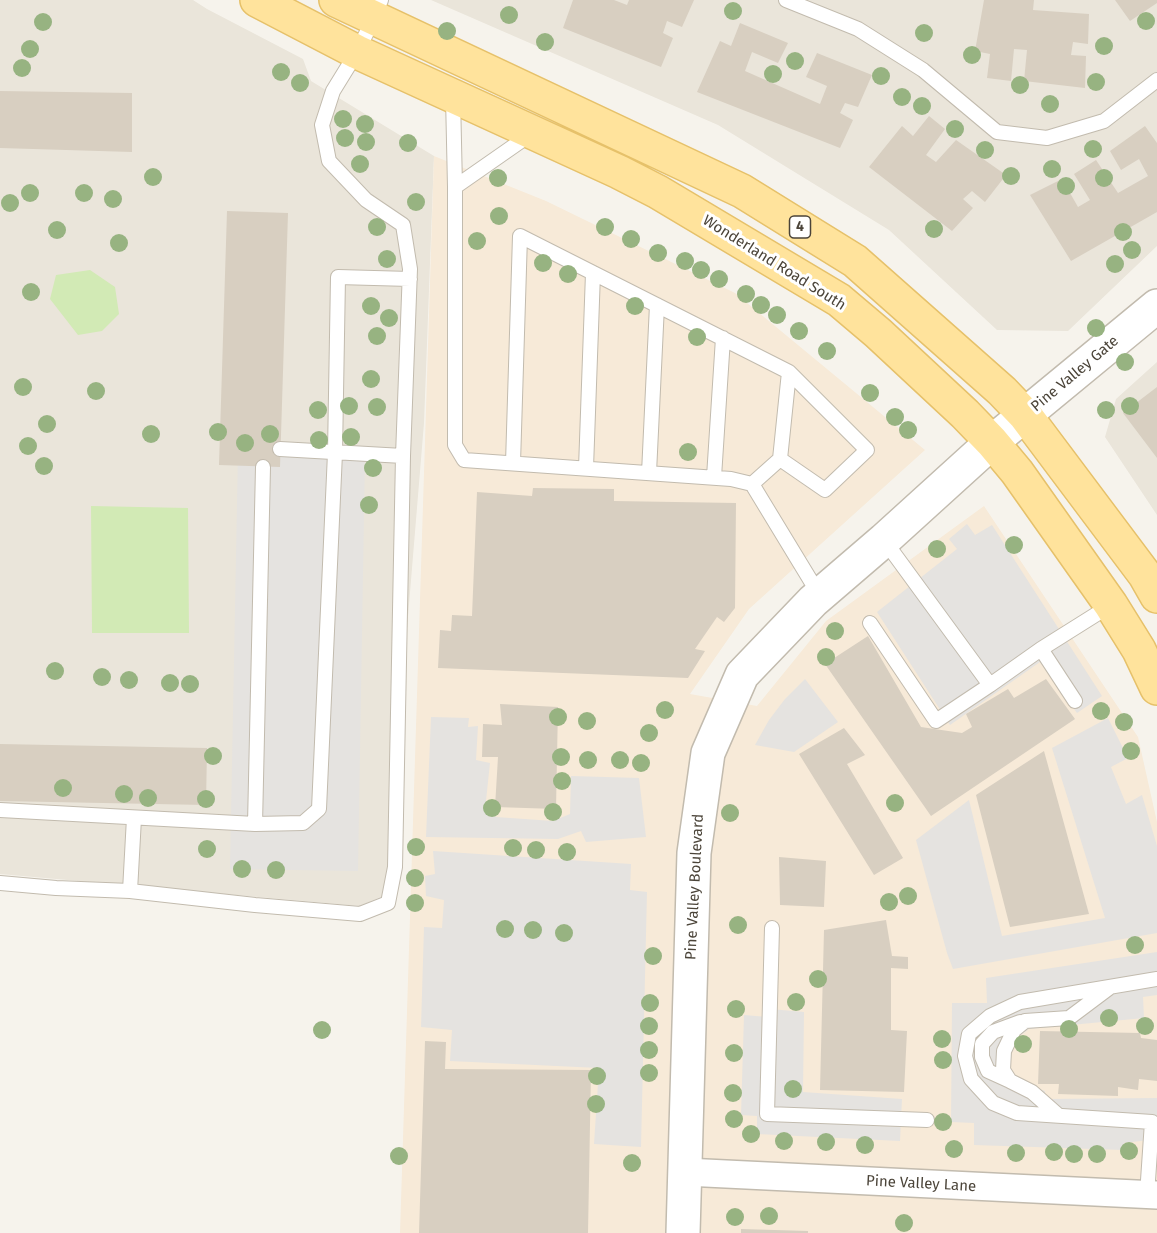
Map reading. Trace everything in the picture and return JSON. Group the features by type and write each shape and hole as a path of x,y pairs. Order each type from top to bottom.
{"main road":[{"name":"Wonderland Road South","path":"257,0 357,52 658,192 839,300 965,414 1017,472 1111,605 1139,650 1157,688"},
{"name":"4","path":"336,0 378,9 634,141 742,191 855,261 1025,415 1145,575 1157,596"}],"street":[{"name":"Pine Valley Gate","path":"992,442 1157,306"},
{"name":"Pine Valley Boulevard","path":"683,1233 694,853 708,753 742,675 820,596 992,442"},
{"name":"Pine Valley Lane","path":"685,1172 1152,1195"}],"lane":[{"path":"786,0 858,28 923,70 997,132 1047,138 1104,121 1157,80"},
{"path":"0,883 130,891 360,914 388,903 395,867 403,456 410,279 403,225 366,200 329,161 322,125 333,91 357,52 378,9"},
{"path":"453,95 455,445 464,460 714,477 752,484 820,596"},
{"path":"455,187 533,132"},
{"path":"513,464 520,236 789,372 867,450 825,490 780,459"},
{"path":"586,468 593,273"},
{"path":"0,810 255,824 303,823 319,809 335,453 338,277 410,279"},
{"path":"649,473 657,305"},
{"path":"714,477 723,338"},
{"path":"752,484 780,459 789,372"},
{"path":"280,449 403,456"},
{"path":"255,824 263,467"},
{"path":"884,540 990,685"},
{"path":"870,623 936,721 1041,649 1111,605"},
{"path":"1041,649 1075,701"},
{"path":"130,891 134,818"},
{"path":"772,928 768,1114 927,1120"},
{"path":"1152,1195 1154,1122 1017,1113 993,1103 971,1079 965,1056 969,1034 990,1016 1020,1002 1157,979"},
{"path":"1058,1115 1032,1092 988,1071 981,1057 982,1044 993,1032 1025,1021 1069,1018 1110,987"},
{"path":"1010,1081 1003,1070 1004,1051 1014,1030 1025,1021"}],"shaded area":[{"path":"0,0 193,0 303,59 311,81 434,156 424,423 385,895 360,906 0,874"},
{"path":"431,0 1157,0 1157,246 1068,331 997,330 889,230 718,125"},
{"path":"434,156 546,201 735,293 925,450 749,609 690,694 757,706 826,621 984,506 1138,737 1157,822 1157,1233 400,1233"},
{"path":"1157,362 1157,515 1105,437 1116,399"},
{"path":"238,452 365,454 358,871 230,869"},
{"path":"967,524 975,535 992,525 1102,696 1077,713 1040,662 950,725 877,612 957,549 949,539"},
{"path":"805,679 838,722 794,752 755,745 769,720 785,699"},
{"path":"431,717 469,718 468,727 478,726 476,760 490,763 485,810 496,817 553,821 570,814 571,776 639,778 646,837 586,842 581,831 558,839 426,837"},
{"path":"1108,718 1128,758 1111,767 1126,804 1142,795 1157,846 1157,933 953,969 916,840 969,800 1002,936 1105,918 1052,748"},
{"path":"433,851 631,864 630,890 647,892 641,1147 594,1144 599,1068 450,1061 452,1030 421,1027 424,927 442,928 444,900 426,896 425,876 435,874"},
{"path":"1157,952 1157,995 1143,997 1144,1018 1029,1029 1013,1041 1010,1071 1020,1082 1045,1091 1045,1099 1157,1098 1157,1139 1124,1143 1123,1150 974,1145 974,1123 951,1122 952,1003 987,1003 986,978"},
{"path":"770,1009 804,1012 803,1092 902,1099 900,1141 757,1134 757,1116 741,1115 744,1015 768,1017"}],"green space":[{"path":"90,270 115,287 119,314 102,331 78,335 50,299 56,275"},
{"path":"91,506 188,508 189,633 92,633"}],"building":[{"path":"573,0 614,0 627,5 629,0 694,0 682,27 667,21 663,33 673,38 661,67 563,28"},
{"path":"984,0 1034,0 1033,10 1089,14 1088,44 1073,42 1071,55 1086,56 1085,88 1024,81 1027,50 1014,49 1011,81 987,78 990,54 975,51"},
{"path":"1115,0 1157,0 1157,3 1130,21"},
{"path":"740,23 788,43 778,63 752,52 745,71 820,104 827,86 806,77 817,53 872,75 858,107 845,103 840,113 853,120 840,148 697,92 720,41 731,46"},
{"path":"0,91 132,93 132,152 0,148"},
{"path":"929,116 945,129 926,155 936,162 956,140 1006,175 985,202 972,191 963,199 973,208 952,231 869,167 902,126 913,136"},
{"path":"1145,126 1157,143 1157,212 1071,261 1030,195 1062,179 1078,207 1090,200 1074,174 1096,160 1118,193 1148,176 1139,159 1121,170 1110,151"},
{"path":"227,211 288,213 280,467 219,465"},
{"path":"1157,387 1157,458 1123,413"},
{"path":"533,488 614,489 614,501 736,503 735,608 724,622 717,617 695,649 705,651 688,678 438,668 440,630 451,631 452,615 472,616 477,492 532,496"},
{"path":"868,636 921,727 962,733 972,727 966,714 1008,689 1014,698 1046,679 1075,719 931,816 825,664"},
{"path":"500,704 558,707 556,809 495,807 498,757 482,757 483,724 502,725"},
{"path":"844,728 865,755 847,764 903,858 874,875 799,754"},
{"path":"0,744 207,748 206,805 0,801"},
{"path":"1044,751 1089,914 1010,927 976,795"},
{"path":"779,857 826,861 824,907 780,905"},
{"path":"886,920 892,956 908,957 908,969 891,968 891,1030 907,1031 904,1092 820,1090 824,930"},
{"path":"1040,1031 1140,1033 1141,1038 1157,1040 1157,1081 1139,1079 1138,1090 1118,1087 1118,1096 1058,1094 1059,1084 1038,1084"},
{"path":"425,1041 446,1042 445,1069 591,1070 588,1233 419,1233"},
{"path":"741,1229 808,1231 808,1233 741,1233"}]}
